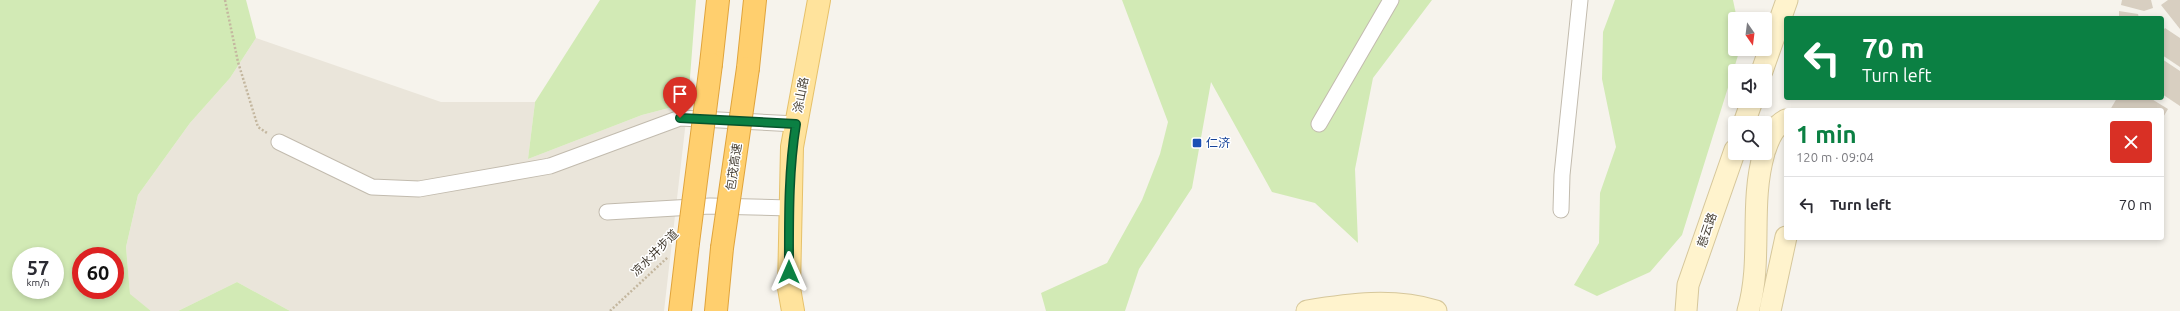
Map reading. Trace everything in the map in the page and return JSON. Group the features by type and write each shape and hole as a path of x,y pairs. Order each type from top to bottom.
{"highway":[{"path":"680,311 680,248 711,64 718,0"},
{"name":"包茂高速","path":"716,311 722,248 748,68 755,0"}],"main road":[{"name":"涂山路","path":"793,311 789,288 792,147 819,0"}],"street":[{"path":"1319,124 1391,0"},
{"path":"1561,210 1562,175 1580,0"},
{"path":"1764,64 1787,0"},
{"path":"279,142 372,187 419,189 550,166 680,118 796,124"},
{"path":"1772,134 1780,123 1784,121"},
{"name":"慈云路","path":"1686,311 1688,286 1732,160"},
{"path":"1748,311 1752,298 1755,263 1757,188 1763,160"},
{"path":"607,212 710,206 790,208"},
{"path":"1770,311 1785,240"},
{"path":"1307,311 1344,305 1375,303 1407,304 1436,311"}],"path":[{"path":"225,0 238,62 258,127 279,142"},
{"name":"凉水井步道","path":"610,311 680,248"}],"shaded area":[{"path":"256,38 441,102 535,102 528,159 642,115 688,103 664,311 290,311 237,282 178,311 151,311 130,295 126,247 138,195 190,123 230,78"}],"green space":[{"path":"0,0 246,0 256,38 230,78 190,123 138,195 126,247 130,294 151,311 0,311"},
{"path":"600,0 696,0 688,103 642,115 528,159 535,102"},
{"path":"1122,0 1432,0 1373,78 1355,169 1358,243 1315,203 1272,192 1211,82 1192,188 1139,269 1125,311 1046,311 1041,293 1107,263 1142,200 1160,154 1168,122"},
{"path":"1615,0 1733,0 1736,12 1728,12 1728,56 1738,56 1735,64 1728,64 1728,87 1682,235 1650,272 1597,296 1574,285 1599,243 1600,193 1616,147 1602,79 1603,32"},
{"path":"237,282 290,311 178,311"}],"building":[{"path":"2122,0 2151,0 2153,8 2144,11 2121,5"},
{"path":"2168,0 2180,0 2180,29 2161,5"},
{"path":"2119,11 2138,14 2138,16 2119,16"},
{"path":"2165,28 2180,38 2180,67 2164,56"},
{"path":"2164,60 2180,71 2180,106 2164,95"},
{"path":"2116,100 2153,100 2168,109 2164,116 2164,108 2111,108"}],"place":[{"name":"仁济","path":"1197,143"}],"route":[{"path":"680,118 796,124 792,147 789,272"}]}
